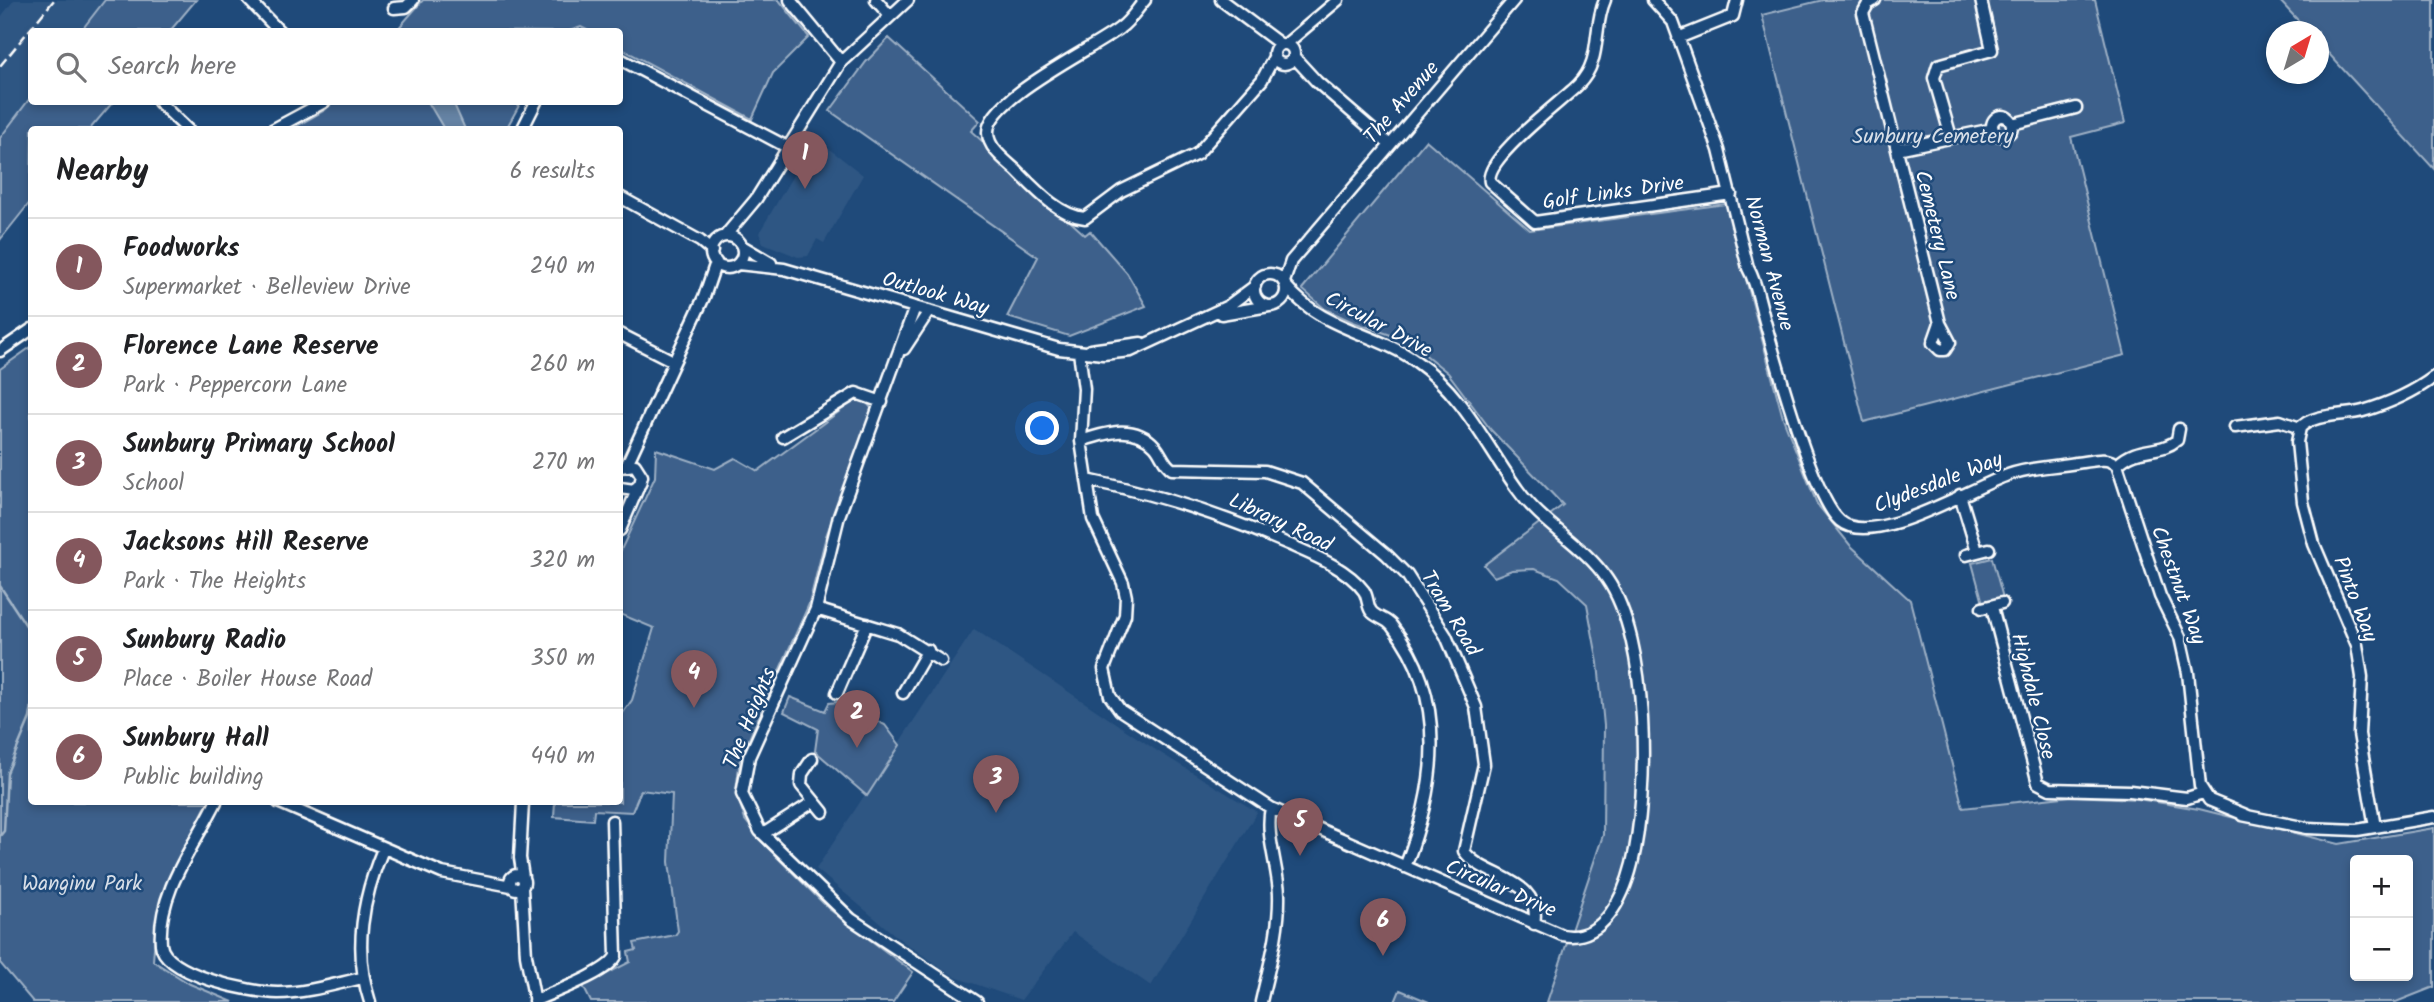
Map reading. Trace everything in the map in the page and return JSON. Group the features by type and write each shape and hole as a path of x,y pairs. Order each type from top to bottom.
{"street":[{"path":"249,0 276,28"},
{"path":"394,8 406,7 412,0"},
{"path":"790,0 841,62"},
{"path":"876,0 889,15"},
{"path":"623,464 643,433 673,361 705,298 716,262 717,243 756,200 841,62 908,0"},
{"path":"1145,0 1123,27 1021,89 988,125 987,135 994,148 1031,185 1071,217 1085,218 1121,191 1197,154 1284,54 1338,0"},
{"path":"1221,0 1390,145"},
{"name":"The Avenue","path":"1285,284 1291,261 1514,0"},
{"name":"Golf Links Drive","path":"1605,0 1599,16 1597,50 1586,75 1518,138 1492,169 1490,182 1535,222 1731,194"},
{"name":"Norman Avenue","path":"1653,0 1673,22 1719,150 1748,268 1756,283 1764,320 1812,472 1829,512 1843,524 1855,529"},
{"path":"1678,38 1733,16 1737,0"},
{"name":"Cemetery Lane","path":"1875,0 1868,4 1863,13 1940,323"},
{"path":"1951,137 1934,78 1935,70 1938,65 1992,50 1981,0"},
{"path":"623,61 787,147"},
{"path":"162,105 184,126"},
{"path":"279,126 318,105"},
{"path":"524,126 534,105"},
{"path":"1897,149 1993,128 1993,121 2002,116 2009,118 2012,124 2076,108"},
{"name":"Outlook Way","path":"623,200 680,230 717,243 741,245 784,269"},
{"path":"705,298 743,254 741,245 756,200"},
{"name":"The Avenue","path":"1269,274 1318,229"},
{"name":"Outlook Way","path":"716,262 784,269 1079,352 1152,342 1228,306 1255,286"},
{"path":"1269,274 1285,284 1283,300 1269,306 1259,302 1255,286 1260,278 1269,274"},
{"name":"Circular Drive","path":"1079,352 1084,389 1081,441 1096,530 1123,583 1126,597 1125,615 1104,668 1113,701 1120,710 1271,808 1534,923 1571,937 1588,933 1609,915 1631,869 1641,807 1642,754 1637,675 1625,613 1600,570 1535,513 1477,427 1430,372 1402,353 1323,318 1285,284"},
{"name":"Outlook Way","path":"1197,321 1232,311 1269,306"},
{"name":"The Heights","path":"900,356 904,333 915,307"},
{"name":"The Heights","path":"929,310 900,356 882,401 836,526 816,609 745,770 744,802 763,834 851,919 977,1002"},
{"path":"0,351 28,332"},
{"path":"623,336 673,361"},
{"path":"2235,426 2280,421 2300,428 2313,419 2362,411 2383,404 2434,377"},
{"path":"783,438 856,393 882,401"},
{"name":"Pinto Way","path":"2300,428 2298,460 2311,533 2357,645 2362,677 2359,734 2375,827"},
{"path":"2117,465 2129,453 2170,445 2177,440 2179,429"},
{"name":"Tram Road","path":"1081,441 1107,432 1134,433 1153,444 1172,469 1256,471 1286,477 1314,491 1396,563 1439,623 1468,683 1476,707 1484,764 1464,851 1480,866 1521,886 1535,910 1534,923"},
{"path":"624,520 642,480 638,458 643,433"},
{"name":"Clydesdale Way","path":"1855,529 1867,529 1919,514 2012,473 2103,459 2117,465"},
{"path":"623,466 635,465 641,472"},
{"name":"Chestnut Way","path":"2117,465 2160,596 2180,638 2188,673 2200,795"},
{"name":"Library Road","path":"1087,480 1155,494 1217,513 1321,559 1364,592 1371,612 1391,625 1410,655 1424,688 1432,721 1431,778 1426,806 1405,867"},
{"path":"623,489 631,491 638,488"},
{"path":"1960,495 1977,551"},
{"path":"623,512 624,520"},
{"path":"1966,555 1989,549"},
{"name":"Highdale Close","path":"1992,606 2035,778 2048,788 2200,795"},
{"path":"816,609 898,634 942,661"},
{"path":"837,693 867,624"},
{"path":"903,693 928,650"},
{"path":"812,759 800,782 823,812"},
{"path":"2200,795 2219,806 2248,816 2307,828 2375,827 2434,817"},
{"path":"763,834 813,802"},
{"path":"214,805 173,884 162,934 161,947 166,955 193,973 241,989 278,993 362,978"},
{"path":"285,805 442,873 491,882 516,882"},
{"path":"523,805 516,882 534,1002 614,962 617,956 612,821"},
{"path":"1261,1002 1279,910 1278,874 1268,821 1271,808"},
{"path":"370,1002 362,978 360,943 363,906 383,849"}],"shaded area":[{"path":"14,0 105,0 83,28 28,28 28,101 0,138 0,18"},
{"path":"430,105 454,105 464,126 442,126"},
{"path":"815,138 863,175 824,243 817,239 808,256 798,257 763,243 759,233"},
{"path":"974,629 1159,752 1257,812 1151,986 1073,932 1021,1000 955,977 902,941 816,869"}],"green space":[{"path":"105,0 196,0 173,28 83,28"},
{"path":"423,0 779,0 809,37 773,73 752,119 623,50 623,28 399,28"},
{"name":"Sunbury Cemetery","path":"1823,0 2095,0 2125,123 2071,137 2125,355 1864,422 1762,15"},
{"path":"2279,0 2434,0 2434,169 2329,54 2329,21 2299,21"},
{"path":"889,38 980,121 971,131 1085,235 1090,231 1127,273 1146,306 1069,336 1007,317 1038,257 830,111 866,62"},
{"path":"28,101 28,105 110,105 93,126 28,126 28,205 0,240 0,138"},
{"path":"330,105 519,105 508,126 297,126"},
{"path":"1426,140 1530,230 1726,204 1783,418 1817,504 1850,545 1910,600 1963,808 2072,796 2138,799 2199,809 2339,844 2434,828 2434,987 2396,1002 1547,1002 1603,835 1604,726 1598,663 1587,604 1559,578 1534,569 1512,570 1494,577 1484,565 1563,505 1491,430 1448,373 1408,341 1325,309 1302,289"},
{"name":"Wanginu Park","path":"28,349 28,805 206,805 166,885 156,923 153,961 190,984 233,1002 33,1002 0,963 0,369"},
{"path":"855,400 866,402 873,410 826,536 809,604 740,759 736,791 745,820 765,845 829,909 913,972 893,1002 591,1002 583,986 630,962 628,952 636,950 634,943 675,935 678,931 669,862 672,794 641,790 632,812 594,810 593,820 554,817 555,805 623,805 623,713 632,700 654,628 623,615 623,546 655,477 656,449 715,469 735,458 758,471"},
{"path":"1992,558 2003,598 1983,603 1972,563"},
{"path":"790,697 825,711 829,703 839,702 885,725 900,745 867,796 815,751 818,729 784,712"},
{"path":"1400,990 1429,1002 1395,1002"}],"waterway":[{"path":"0,586 28,628"},
{"path":"0,836 4,831 7,773 28,723"}],"railway":[{"path":"31,28 54,0"},
{"path":"0,66 28,32"}],"place":[{"name":"Foodworks","path":"805,189"},
{"name":"Jacksons Hill Reserve","path":"694,708"},
{"name":"Florence Lane Reserve","path":"857,748"},
{"name":"Sunbury Primary School","path":"996,813"},
{"name":"Sunbury Radio","path":"1300,856"},
{"name":"Sunbury Hall","path":"1383,956"}]}
